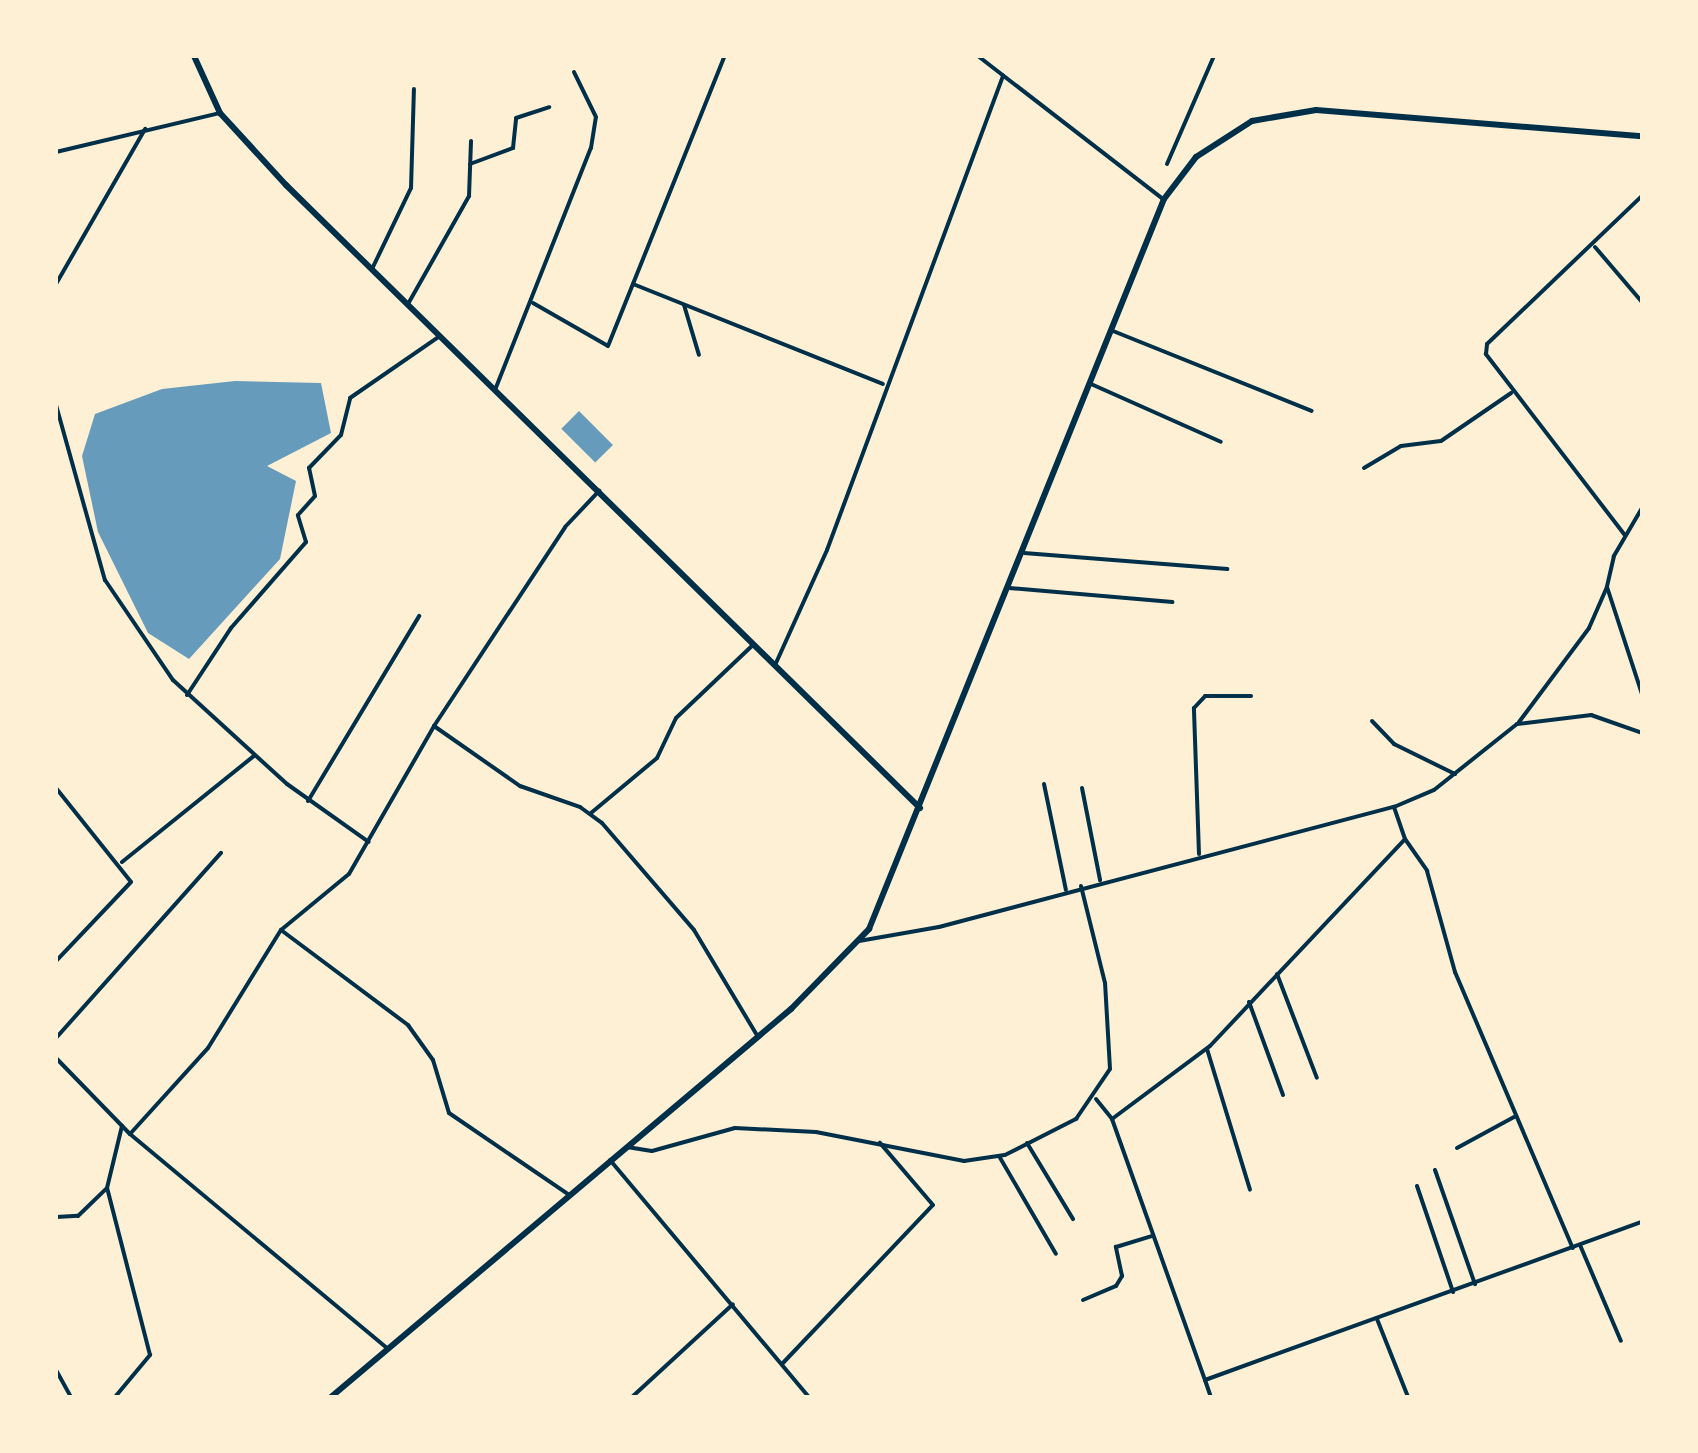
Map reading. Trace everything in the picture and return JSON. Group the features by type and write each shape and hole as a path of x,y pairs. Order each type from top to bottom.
{"main road":[{"path":"194,56 220,113 372,269 920,808"},
{"path":"331,1397 758,1037 859,941 920,808 1164,199 1223,135 1293,111 1642,136"}],"street":[{"path":"978,56 1164,199"},
{"path":"1167,164 1214,56"},
{"path":"533,303 608,346 724,57"},
{"path":"495,390 533,303 591,148 596,117 574,72"},
{"path":"776,663 827,550 883,384 1003,76"},
{"path":"372,269 411,188 414,89"},
{"path":"470,164 513,148 516,118 549,107"},
{"path":"56,152 220,113"},
{"path":"56,284 145,129"},
{"path":"408,304 469,196 471,141"},
{"path":"1624,534 1490,368 1487,344 1595,247 1642,196"},
{"path":"1595,247 1642,302"},
{"path":"633,284 883,384"},
{"path":"684,304 699,355"},
{"path":"1113,331 1312,411"},
{"path":"187,695 231,628 306,542 298,515 315,496 309,468 341,435 350,398 440,336"},
{"path":"1091,384 1221,442"},
{"path":"1364,468 1401,446 1441,441 1511,393"},
{"path":"56,405 105,580 187,695 308,801 369,842"},
{"path":"130,1134 208,1048 281,930 331,892 369,842 434,726 565,527 599,490"},
{"path":"859,941 939,927 1100,880 1394,807 1455,774 1517,724 1589,628 1607,587 1624,534 1642,508"},
{"path":"1024,553 1227,569"},
{"path":"1607,587 1642,694"},
{"path":"1009,588 1172,602"},
{"path":"308,801 419,616"},
{"path":"591,813 657,758 676,718 754,643"},
{"path":"1199,854 1194,708 1205,696 1251,696"},
{"path":"1517,724 1591,715 1642,733"},
{"path":"1372,721 1394,744 1455,774"},
{"path":"434,726 520,786 591,813 694,930 758,1037"},
{"path":"121,863 254,756"},
{"path":"1044,784 1066,890"},
{"path":"56,788 130,874 128,891 56,961"},
{"path":"1082,788 1100,880"},
{"path":"1394,807 1405,839 1427,871 1455,972 1573,1248"},
{"path":"1112,1119 1207,1049 1405,839"},
{"path":"56,1038 221,853"},
{"path":"626,1147 652,1151 735,1128 880,1142 964,1161 999,1156 1076,1119 1096,1099 1110,1069 1110,1032 1081,886"},
{"path":"281,930 408,1025 433,1060 449,1113 569,1195"},
{"path":"1277,974 1317,1078"},
{"path":"1249,1002 1283,1095"},
{"path":"1207,1049 1250,1190"},
{"path":"56,1058 130,1134 387,1348"},
{"path":"1096,1099 1112,1119 1211,1397"},
{"path":"1457,1148 1516,1116"},
{"path":"115,1397 150,1355 107,1188 122,1126"},
{"path":"782,1364 933,1205 880,1142"},
{"path":"1027,1143 1073,1219"},
{"path":"999,1156 1056,1254"},
{"path":"610,1160 809,1397"},
{"path":"1435,1170 1475,1284"},
{"path":"1417,1186 1453,1292"},
{"path":"56,1217 78,1216 107,1188"},
{"path":"1205,1380 1642,1222"},
{"path":"1083,1300 1116,1286 1122,1276 1116,1247 1152,1236"},
{"path":"1580,1245 1621,1341"},
{"path":"632,1397 733,1304"},
{"path":"1377,1319 1408,1397"},
{"path":"56,1370 71,1397"}],"water":[{"path":"235,381 321,383 331,433 267,466 296,481 280,559 189,659 148,633 98,532 82,456 95,414 162,389"},
{"path":"579,411 613,445 595,463 561,429"}]}
